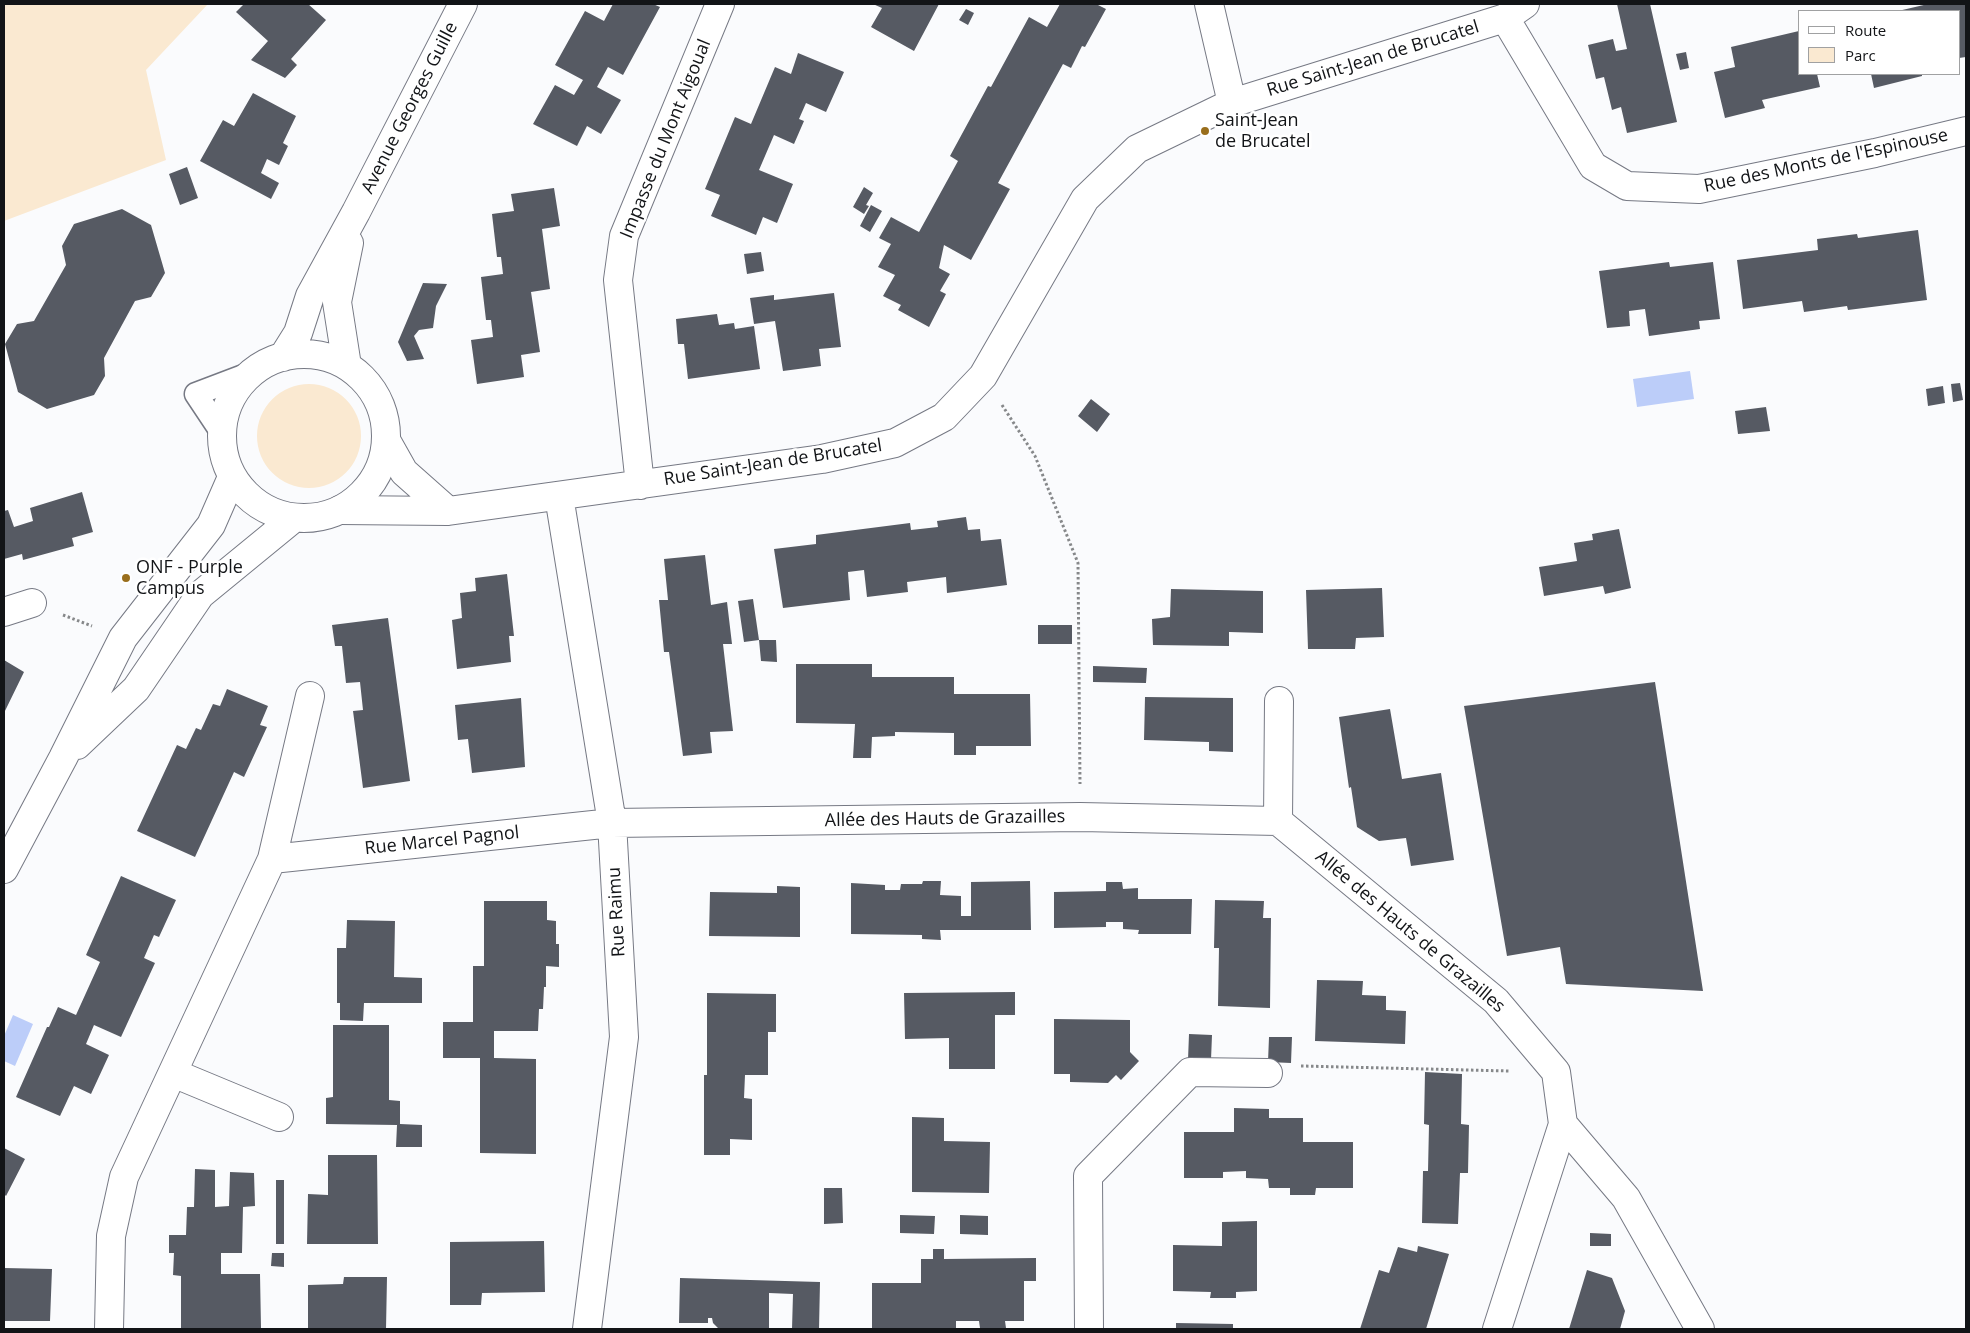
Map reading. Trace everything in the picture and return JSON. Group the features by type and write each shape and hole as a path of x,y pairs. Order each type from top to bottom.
{"street":[{"name":"Avenue Georges Guille","path":"283,357 298,333 310,296 356,212 463,4"},
{"name":"Impasse du Mont Aigoual","path":"640,485 618,280 624,236 720,4"},
{"path":"1209,4 1232,103"},
{"name":"Rue Saint-Jean de Brucatel","path":"340,510 448,511 822,459 896,443 944,417 984,376 1085,199 1137,149 1232,103 1515,11"},
{"name":"Rue des Monts de l'Espinouse","path":"1515,11 1593,166 1627,186 1699,188 1875,153 1966,131"},
{"name":"Avenue Georges Guille","path":"346,366 337,302 356,212"},
{"path":"302,354 321,356 346,366 362,378 375,394 384,416 386,440 382,462 372,482 358,498 340,510 318,517 294,518 274,513 257,503 243,491 232,477 224,457 222,433 224,415 230,398 240,384 254,372 267,362 283,357 302,354"},
{"path":"386,440 404,472 448,511"},
{"path":"4,869 64,758 122,638 211,525 232,477"},
{"name":"Rue Raimu","path":"559,496 612,823 624,1037 587,1329"},
{"path":"64,758 136,689 200,595 294,518"},
{"path":"4,612 32,603"},
{"path":"109,1329 111,1236 124,1177 272,858 310,696"},
{"path":"1278,821 1279,701"},
{"name":"Allée des Hauts de Grazailles","path":"612,823 1080,817 1278,821 1496,1001 1556,1072"},
{"name":"Rue Marcel Pagnol","path":"272,858 612,823"},
{"path":"1089,1329 1088,1176 1190,1072 1268,1073"},
{"path":"1497,1329 1563,1124 1556,1072"},
{"path":"173,1073 279,1117"},
{"path":"1563,1124 1626,1198 1700,1329"}],"path":[{"path":"984,376 1035,456 1078,562 1080,817"},
{"path":"32,603 122,638"},
{"path":"1268,1073 1296,1066 1556,1072"}],"green space":[{"path":"4,4 208,4 146,70 166,160 4,221"},
{"path":"309,384 329,388 338,392 346,399 353,407 357,416 361,436 357,456 353,465 346,473 338,480 329,484 309,488 289,484 280,480 272,473 265,465 261,456 257,436 261,416 265,407 272,399 280,392 289,388"}],"water":[{"path":"1690,371 1694,399 1637,407 1633,379"},
{"path":"13,1015 33,1024 15,1066 4,1061 4,1036"}],"building":[{"path":"244,4 308,4 326,20 291,59 297,65 285,78 251,60 268,41 236,12"},
{"path":"613,4 653,4 660,7 623,75 608,67 597,87 621,100 601,134 587,126 577,146 533,124 555,85 574,95 583,80 555,65 585,11 604,21"},
{"path":"873,4 939,4 914,51 871,27 882,8"},
{"path":"1060,4 1096,4 1106,9 1085,47 1082,46 1071,68 1063,64 998,183 1010,189 971,260 944,245 939,268 950,274 940,291 946,294 929,327 898,310 901,305 883,296 895,275 878,267 891,244 879,238 891,217 919,232 958,161 950,156 988,86 991,87 1029,17 1047,27"},
{"path":"1617,4 1650,4 1677,122 1627,133 1621,107 1612,110 1604,77 1596,79 1588,45 1613,39 1616,51 1627,49"},
{"path":"1928,4 1966,4 1966,57 1960,58 1960,10 1902,10"},
{"path":"966,9 974,13 968,25 959,20"},
{"path":"1798,31 1798,75 1817,75 1820,87 1762,100 1765,108 1725,118 1714,72 1735,67 1731,47"},
{"path":"1686,52 1689,68 1680,70 1676,54"},
{"path":"798,53 844,72 826,112 806,103 799,119 804,121 794,144 774,135 759,170 793,184 777,223 763,217 756,235 711,216 720,195 705,189 735,117 751,124 775,67 791,74"},
{"path":"1871,75 1922,75 1922,76 1874,88"},
{"path":"253,93 296,116 283,143 288,146 279,165 267,159 261,173 279,183 271,199 200,161 223,120 234,126"},
{"path":"187,167 198,198 180,205 169,174"},
{"path":"864,187 873,193 866,205 869,206 864,214 853,207"},
{"path":"554,188 560,226 542,229 550,289 531,292 540,352 521,355 524,377 477,384 471,340 493,337 491,320 486,320 481,277 503,274 501,257 497,257 492,214 514,211 511,194"},
{"path":"871,205 882,211 870,232 860,226"},
{"path":"122,209 151,225 165,273 151,297 135,301 104,358 105,376 94,395 47,409 18,392 5,344 17,324 34,321 66,265 62,246 74,224"},
{"path":"1918,230 1927,300 1848,310 1847,306 1804,312 1802,301 1743,309 1737,260 1818,250 1817,239 1857,234 1858,238"},
{"path":"761,252 764,271 747,274 744,254"},
{"path":"1669,262 1670,267 1713,262 1720,319 1699,321 1700,329 1649,336 1645,309 1629,311 1630,326 1607,328 1599,271"},
{"path":"423,283 447,284 436,306 433,328 419,330 414,336 424,359 407,361 398,342"},
{"path":"834,293 841,347 819,349 821,366 783,371 775,321 754,324 750,298 774,295 774,300"},
{"path":"717,314 719,325 734,323 735,329 754,326 760,369 688,379 684,344 678,344 676,319"},
{"path":"1960,383 1963,400 1953,402 1951,384"},
{"path":"1943,386 1945,403 1928,406 1926,389"},
{"path":"1091,399 1110,414 1097,432 1078,416"},
{"path":"1766,407 1770,431 1738,434 1735,411"},
{"path":"82,492 93,532 72,538 74,546 23,560 22,554 4,559 4,511 8,510 14,527 33,521 30,508"},
{"path":"966,517 968,530 980,529 981,541 1001,539 1007,585 947,593 946,577 907,582 908,592 867,597 864,570 848,572 850,600 783,608 774,549 816,544 816,535 910,523 911,530 938,527 937,521"},
{"path":"1619,529 1631,588 1605,594 1603,586 1544,596 1539,567 1577,561 1574,543 1593,540 1592,534"},
{"path":"705,555 711,605 727,602 732,644 723,644 733,731 710,732 712,753 683,756 669,652 664,652 659,600 668,600 664,559"},
{"path":"507,574 514,636 509,636 511,662 457,669 452,620 462,618 460,593 476,591 475,578"},
{"path":"1382,588 1384,637 1356,638 1355,649 1308,649 1306,590"},
{"path":"1171,589 1263,591 1263,633 1229,632 1229,646 1153,645 1152,619 1170,617"},
{"path":"753,599 759,640 744,642 738,601"},
{"path":"388,618 410,781 363,788 353,711 363,710 360,682 346,683 342,646 335,646 332,625"},
{"path":"1038,625 1072,625 1072,644 1038,644"},
{"path":"759,640 776,640 777,662 761,661"},
{"path":"4,660 24,672 4,713"},
{"path":"796,664 872,664 872,677 954,677 954,694 1030,694 1031,746 976,746 976,755 954,755 954,733 895,732 895,736 872,737 871,758 853,758 855,724 796,723"},
{"path":"1093,666 1147,668 1146,683 1093,682"},
{"path":"1655,682 1703,991 1566,984 1560,947 1507,956 1464,706"},
{"path":"227,689 268,706 260,725 267,727 244,777 234,772 195,857 137,831 177,745 186,749 196,728 201,730 213,704 220,706"},
{"path":"1145,697 1233,698 1233,752 1209,751 1209,742 1144,740"},
{"path":"521,698 525,767 472,773 468,739 458,740 455,705"},
{"path":"1390,709 1402,779 1441,773 1454,860 1411,866 1406,838 1379,841 1357,827 1351,787 1349,788 1339,717"},
{"path":"121,876 176,900 159,937 154,935 144,958 155,963 121,1037 94,1025 86,1044 109,1055 91,1094 74,1086 60,1116 16,1097 47,1027 49,1027 58,1007 76,1015 100,962 86,955"},
{"path":"923,881 941,881 940,895 961,896 961,916 971,916 971,882 1030,881 1031,930 940,930 941,940 922,939 922,935 851,934 851,883 885,885 885,890 900,890 901,884 922,884"},
{"path":"1106,882 1122,882 1123,889 1138,888 1138,899 1192,899 1191,934 1138,934 1139,930 1123,929 1123,922 1106,922 1106,927 1054,928 1054,892 1106,891"},
{"path":"777,886 800,887 800,937 709,936 710,892 777,893"},
{"path":"1215,900 1264,901 1263,918 1271,918 1270,1008 1218,1006 1219,948 1214,948"},
{"path":"484,901 547,901 547,920 556,921 559,967 546,966 546,987 544,987 543,1009 539,1009 538,1031 494,1031 494,1058 536,1059 536,1154 480,1153 480,1058 443,1058 443,1022 473,1022 473,966 484,966"},
{"path":"347,920 395,921 394,977 422,978 422,1003 364,1003 363,1021 340,1020 340,1003 337,1003 337,948 346,948"},
{"path":"1317,980 1363,981 1362,995 1386,996 1386,1010 1406,1011 1405,1044 1315,1041"},
{"path":"1015,992 1015,1015 995,1015 995,1069 949,1069 949,1038 905,1039 904,993"},
{"path":"707,993 776,994 776,1032 768,1032 768,1075 745,1075 744,1098 752,1099 752,1140 730,1139 730,1155 704,1155 704,1075 707,1075"},
{"path":"1054,1019 1130,1020 1130,1052 1139,1061 1121,1080 1116,1075 1108,1083 1070,1082 1070,1074 1054,1074"},
{"path":"333,1025 389,1025 389,1100 400,1101 400,1124 422,1125 422,1147 396,1147 397,1125 326,1124 326,1098 333,1097"},
{"path":"1189,1034 1212,1035 1211,1060 1188,1060"},
{"path":"1269,1037 1292,1037 1291,1063 1268,1062"},
{"path":"1425,1072 1462,1074 1461,1124 1469,1125 1468,1173 1460,1173 1458,1224 1422,1223 1423,1171 1428,1171 1429,1125 1424,1124"},
{"path":"1234,1108 1269,1109 1269,1118 1303,1118 1303,1142 1353,1142 1353,1188 1316,1188 1315,1195 1290,1195 1290,1188 1269,1188 1268,1179 1246,1178 1246,1171 1223,1172 1223,1178 1184,1178 1184,1132 1234,1132"},
{"path":"912,1117 944,1118 944,1141 990,1142 989,1193 912,1192"},
{"path":"4,1148 25,1159 6,1196 4,1194"},
{"path":"328,1155 377,1155 378,1244 307,1244 308,1194 328,1195"},
{"path":"195,1169 215,1170 215,1207 229,1206 230,1172 254,1173 255,1206 243,1207 242,1253 221,1253 221,1274 260,1274 261,1328 181,1329 181,1276 173,1275 174,1253 169,1253 169,1235 186,1235 187,1207 194,1207"},
{"path":"276,1180 284,1180 284,1244 276,1244"},
{"path":"824,1188 842,1188 843,1223 824,1224"},
{"path":"900,1215 935,1216 934,1234 900,1233"},
{"path":"960,1215 988,1216 988,1235 960,1234"},
{"path":"1257,1221 1257,1291 1236,1292 1236,1298 1210,1298 1211,1292 1173,1291 1173,1245 1222,1246 1222,1222"},
{"path":"1590,1233 1611,1234 1611,1246 1590,1246"},
{"path":"544,1241 545,1292 482,1293 481,1305 450,1305 450,1242"},
{"path":"1418,1246 1449,1254 1426,1329 1360,1329 1379,1270 1389,1273 1398,1247 1417,1252"},
{"path":"933,1249 944,1249 944,1259 1036,1258 1036,1281 1024,1281 1024,1321 1005,1321 1006,1328 980,1328 979,1321 956,1321 956,1329 872,1329 872,1283 921,1283 921,1259 933,1259"},
{"path":"272,1253 284,1253 284,1267 271,1266"},
{"path":"4,1268 52,1269 50,1321 4,1321"},
{"path":"1587,1270 1612,1278 1625,1311 1620,1329 1569,1329"},
{"path":"344,1277 387,1277 386,1329 308,1329 308,1285 343,1284"},
{"path":"680,1278 820,1282 819,1329 792,1329 793,1294 769,1293 769,1329 719,1329 713,1323 712,1318 708,1318 708,1323 679,1323"},
{"path":"1176,1323 1233,1324 1233,1329 1176,1329"}],"place":[{"name":"Saint-Jean de Brucatel","path":"1205,131"},
{"name":"ONF - Purple Campus","path":"126,578"}]}
